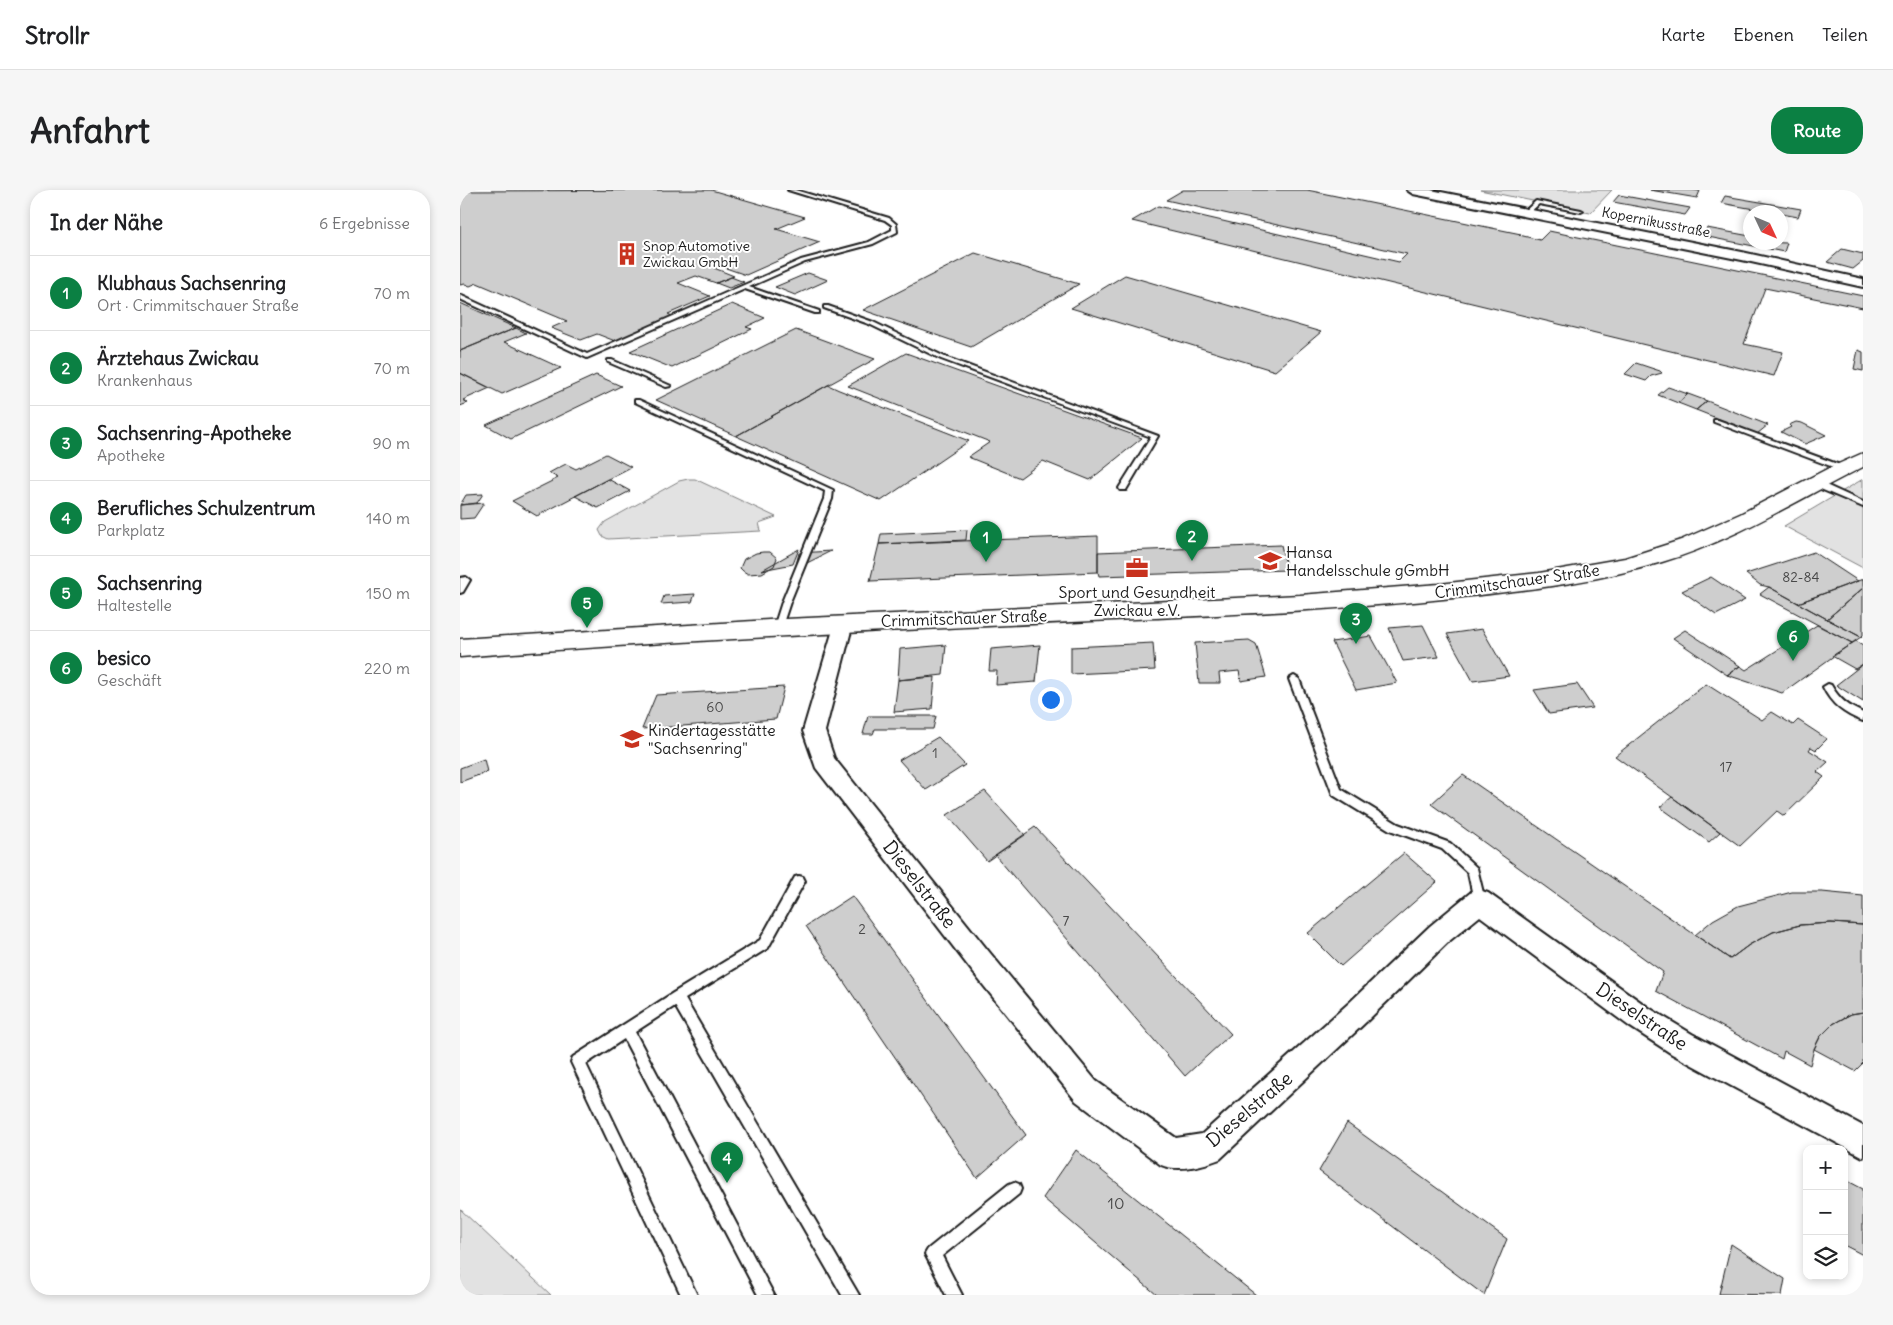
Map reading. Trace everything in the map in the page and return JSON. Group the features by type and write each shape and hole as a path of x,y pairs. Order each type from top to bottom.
{"main road":[{"name":"Crimmitschauer Straße","path":"460,648 844,623 1265,605 1422,595 1550,579 1629,564 1683,547 1728,528 1853,464"}],"street":[{"name":"Kopernikusstraße","path":"1413,190 1751,258 1863,283"},
{"name":"Dieselstraße","path":"844,623 814,731 824,762 981,962 1086,1091 1172,1154 1209,1148 1322,1045 1439,934 1479,901 1639,1017 1682,1044 1863,1142"}],"lane":[{"path":"460,297 587,356 803,261 871,243 895,231 894,224 887,219 790,190"},
{"path":"1526,213 1538,202 1581,211"},
{"path":"745,287 818,312"},
{"path":"826,307 871,323 943,358 1155,436 1123,488"},
{"path":"610,361 668,386"},
{"path":"637,400 829,490 828,499 786,602 778,627"},
{"path":"1716,421 1853,464"},
{"path":"1814,483 1863,506"},
{"path":"460,581 466,580 460,590"},
{"path":"1294,679 1337,792 1394,827 1446,846 1473,872 1479,901"},
{"path":"1828,687 1832,697 1844,708 1863,717"},
{"path":"688,1295 578,1062 627,1032 677,997 764,944 799,881"},
{"path":"677,997 851,1295"},
{"path":"627,1032 766,1295"},
{"path":"954,1295 932,1254 1014,1189"}],"shaded area":[{"path":"1480,190 1612,190 1590,213"},
{"path":"695,479 776,517 759,523 761,531 608,539 602,536 599,530 605,522 679,481"},
{"path":"1863,479 1863,568 1784,526"},
{"path":"460,1209 551,1295 460,1295"}],"building":[{"name":"Snop Automotive Zwickau GmbH","path":"711,190 805,217 776,229 820,242 746,275 720,266 714,268 734,276 716,283 696,276 678,283 710,296 668,314 672,316 615,341 597,334 581,340 551,328 567,321 477,283 470,286 460,285 460,191"},
{"path":"1183,190 1307,190 1521,234 1519,235 1540,240 1549,231 1863,296 1863,308 1765,288 1744,344 1783,352 1774,376 1132,221 1158,206 1399,262 1407,254 1166,200"},
{"path":"1650,190 1692,190 1700,191 1697,198"},
{"path":"1619,195 1690,208 1685,215 1613,202"},
{"path":"1725,196 1778,205 1743,205 1743,207 1721,203"},
{"path":"1788,207 1801,209 1798,217 1788,215"},
{"path":"1707,228 1743,235 1743,244 1703,236"},
{"path":"1842,249 1863,254 1863,261 1853,269 1827,262"},
{"path":"975,253 1079,284 971,347 863,310"},
{"path":"808,273 828,280 795,295 775,287"},
{"path":"1125,275 1321,332 1275,371 1071,308"},
{"path":"731,277 744,282 729,288 716,283"},
{"path":"460,303 516,328 460,351"},
{"path":"732,304 765,318 746,327 752,329 672,368 630,351"},
{"path":"516,328 526,333 504,342 561,368 502,394 460,373 460,351"},
{"path":"796,330 875,359 736,436 656,400"},
{"path":"1858,350 1863,352 1863,371 1854,369"},
{"path":"906,353 1142,438 1090,480 1043,461 1020,478 968,457 990,442 848,386"},
{"path":"1636,363 1662,373 1651,376 1646,381 1625,374"},
{"path":"460,373 490,388 463,400 468,403 460,406"},
{"path":"596,375 621,386 511,439 486,425"},
{"path":"828,385 969,441 881,501 736,436"},
{"path":"1668,387 1688,394 1678,403 1658,395"},
{"path":"1688,394 1707,401 1696,410 1678,403"},
{"path":"1707,401 1768,425 1757,434 1696,410"},
{"path":"1796,422 1826,435 1805,444 1781,432"},
{"path":"606,454 631,467 537,516 512,501 558,478 549,473 566,464 576,469"},
{"path":"608,479 630,491 598,508 575,496"},
{"path":"483,494 477,503 460,505 466,495"},
{"path":"484,503 474,518 460,519 460,505"},
{"path":"967,530 966,540 879,544 881,534"},
{"path":"1098,536 1098,572 870,581 879,544"},
{"path":"1281,545 1287,570 1099,576 1098,572 1098,552"},
{"path":"799,549 793,564 762,570"},
{"path":"831,551 795,569 799,553"},
{"path":"763,552 770,552 777,558 774,566 762,573 748,574 740,568 744,559"},
{"path":"1814,552 1858,581 1798,603 1769,587 1760,585 1746,574"},
{"path":"1711,577 1745,600 1716,615 1682,591"},
{"path":"1863,579 1863,588 1827,619 1798,603"},
{"path":"1769,587 1861,637 1852,643 1760,594"},
{"path":"1863,588 1863,635 1861,637 1827,619"},
{"path":"695,594 692,602 661,604 664,596"},
{"path":"1423,625 1439,657 1403,661 1389,628"},
{"path":"1817,625 1852,643 1782,693 1727,675 1740,666 1746,670"},
{"path":"1482,629 1509,676 1473,681 1447,634"},
{"path":"1685,630 1740,666 1727,675 1673,638"},
{"path":"1371,636 1397,683 1356,690 1332,642"},
{"path":"1249,640 1256,644 1266,677 1241,681 1239,671 1219,673 1220,683 1199,683 1195,643"},
{"path":"1856,641 1863,645 1863,664 1855,669 1832,656"},
{"path":"1153,643 1155,670 1071,674 1071,647"},
{"path":"946,645 943,675 898,680 900,649"},
{"path":"1040,645 1036,682 996,685 997,671 989,671 991,649"},
{"path":"1863,664 1863,702 1836,685"},
{"path":"935,677 932,709 894,712 898,680"},
{"path":"1577,684 1593,708 1549,714 1534,690"},
{"path":"1706,684 1762,720 1772,712 1793,725 1798,720 1827,739 1816,750 1811,747 1809,750 1828,762 1817,772 1824,777 1784,816 1777,811 1740,846 1615,756"},
{"path":"784,687 776,719 642,729 656,695"},
{"path":"868,716 936,716 933,729 875,729 873,734 863,734"},
{"path":"938,737 965,765 926,790 899,760"},
{"path":"484,759 487,772 460,782 460,768"},
{"path":"1463,775 1730,959 1749,945 1773,932 1800,925 1831,923 1863,925 1863,1012 1851,1014 1833,1024 1820,1037 1814,1049 1810,1065 1784,1051 1782,1059 1656,991 1663,972 1431,804"},
{"path":"985,791 1025,835 987,861 947,815"},
{"path":"1672,797 1720,832 1709,842 1660,807"},
{"path":"1035,827 1231,1034 1185,1076 995,855"},
{"path":"1404,853 1437,882 1341,966 1308,933"},
{"path":"1792,892 1822,892 1863,896 1863,925 1831,923 1800,925 1773,932 1749,945 1730,959 1695,935 1713,920 1738,906"},
{"path":"852,896 1026,1135 977,1178 806,926"},
{"path":"1863,1012 1863,1063 1855,1071 1814,1049 1820,1037 1833,1024 1851,1014"},
{"path":"1347,1123 1507,1239 1484,1295 1319,1171"},
{"path":"1076,1150 1256,1295 1157,1295 1043,1198"},
{"path":"1848,1181 1863,1189 1863,1255 1848,1247"},
{"path":"1731,1244 1785,1279 1782,1295 1719,1294"}],"place":[{"name":"Snop Automotive Zwickau GmbH","path":"627,254"},
{"name":"Ärztehaus Zwickau","path":"1192,561"},
{"name":"Hansa Handelsschule gGmbH","path":"1270,561"},
{"name":"Klubhaus Sachsenring","path":"986,562"},
{"name":"Sport und Gesundheit Zwickau e.V.","path":"1137,568"},
{"name":"Sachsenring","path":"587,628"},
{"name":"Sachsenring-Apotheke","path":"1356,644"},
{"name":"besico","path":"1793,661"},
{"name":"Kindertagesstätte \"Sachsenring\"","path":"632,739"},
{"name":"Berufliches Schulzentrum","path":"727,1183"}]}
